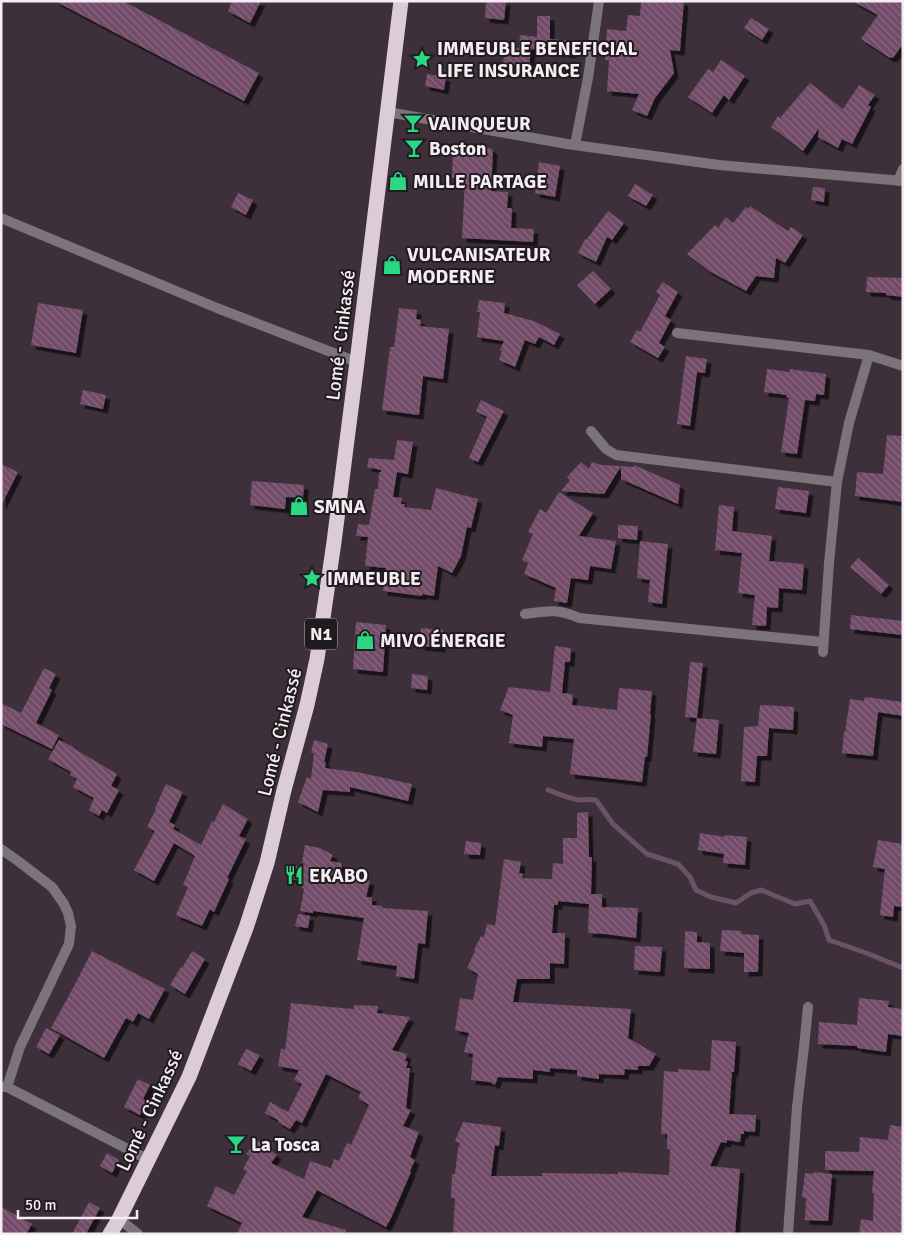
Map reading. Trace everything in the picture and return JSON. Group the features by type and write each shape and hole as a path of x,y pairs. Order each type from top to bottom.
{"highway":[{"name":"Lomé - Cinkassé","path":"110,1234 189,1077 246,928 267,863 284,790 307,706 318,659 357,362 401,1"}],"street":[{"path":"575,145 588,78 598,1"},
{"path":"388,112 575,145 719,165 900,181 903,169"},
{"path":"1,218 217,308 357,362"},
{"path":"677,333 869,355 903,366"},
{"path":"525,614 551,610 566,612 580,618 823,647 837,482 849,423 869,355"},
{"path":"592,431 606,449 616,455 837,482"},
{"path":"1,849 52,887 64,904 71,926 69,944 20,1047 4,1087 148,1160"},
{"path":"788,1234 797,1107 808,1007"},
{"path":"119,1219 138,1234"}],"building":[{"path":"55,1 123,1 259,73 244,101"},
{"path":"232,1 261,1 250,23 228,11"},
{"path":"486,1 506,1 504,20 485,18"},
{"path":"641,1 684,1 680,51 670,50 674,73 655,98 647,116 632,110 639,94 607,91 609,60 605,60 607,29 626,31 628,15 640,16"},
{"path":"852,1 903,1 903,44 893,58 890,58 861,39 878,15"},
{"path":"537,16 550,16 550,39 574,41 572,54 531,49 529,67 503,64 505,46 519,48 520,35 537,37"},
{"path":"751,18 769,29 762,40 744,28"},
{"path":"721,60 745,76 729,100 724,95 712,113 688,97 708,69 713,72"},
{"path":"427,74 446,77 444,90 425,86"},
{"path":"810,83 843,109 859,85 875,95 868,105 871,107 852,144 842,139 838,148 818,137 819,128 803,151 771,127 778,116 780,118"},
{"path":"453,146 491,148 493,150 491,191 508,192 507,208 512,208 511,228 534,229 533,242 462,238 465,178 452,178"},
{"path":"539,162 560,166 555,197 535,193"},
{"path":"635,184 653,195 646,206 628,196"},
{"path":"813,187 825,188 824,202 811,200"},
{"path":"238,193 253,200 246,215 231,207"},
{"path":"750,206 788,231 791,227 803,235 785,263 776,258 774,278 756,276 746,291 709,271 687,254 715,225 718,228 726,217 733,223 746,207 749,209"},
{"path":"608,211 624,223 612,240 607,237 596,262 578,253 585,239"},
{"path":"593,271 611,289 595,304 577,285"},
{"path":"867,277 903,278 903,297 886,295 886,293 866,292"},
{"path":"663,282 678,292 665,316 671,320 659,343 665,347 658,358 630,342 637,330 640,332 660,295 656,292"},
{"path":"479,300 505,303 504,313 534,321 560,334 554,345 539,337 535,344 525,340 515,367 499,360 502,351 500,350 504,341 477,337 480,312 477,312"},
{"path":"38,303 83,310 76,353 31,345"},
{"path":"399,308 417,310 416,319 421,320 420,326 449,329 443,379 423,376 419,415 382,410 390,347 394,347"},
{"path":"686,356 707,359 705,373 697,372 690,426 677,424"},
{"path":"767,369 789,372 790,369 826,374 824,395 816,394 815,401 805,400 797,454 781,452 789,398 786,397 787,395 764,392"},
{"path":"83,390 106,395 103,409 80,404"},
{"path":"481,400 504,411 478,462 469,458 487,417 476,411"},
{"path":"887,435 903,436 903,502 855,496 857,472 883,474"},
{"path":"397,440 413,442 408,474 397,472 393,497 402,498 401,504 405,504 404,507 431,510 436,488 478,499 471,528 467,527 461,556 452,573 438,566 434,596 383,591 386,568 365,566 368,537 356,536 358,524 369,525 375,489 378,489 379,472 381,472 381,470 367,467 369,458 394,460"},
{"path":"581,462 589,469 592,462 601,465 621,466 604,494 561,491 570,480 567,477"},
{"path":"1,464 18,472 1,506"},
{"path":"634,465 680,485 678,504 621,479 621,466 633,467"},
{"path":"252,481 304,485 303,498 286,497 285,509 250,505"},
{"path":"778,487 809,491 806,513 775,509"},
{"path":"559,492 593,513 579,536 616,541 611,569 590,566 588,580 571,578 567,603 554,601 556,588 524,574 528,563 522,560 533,534 528,532 540,509 546,513"},
{"path":"719,505 734,507 732,531 772,536 769,561 804,564 802,590 779,588 778,608 767,607 766,626 752,625 755,595 738,593 742,553 715,550"},
{"path":"618,525 638,526 637,540 618,538"},
{"path":"640,541 668,544 662,604 648,602 650,580 637,578"},
{"path":"858,558 889,585 881,594 850,567"},
{"path":"851,615 903,621 903,635 850,629"},
{"path":"356,622 386,625 383,672 353,669"},
{"path":"421,628 443,630 441,648 420,646"},
{"path":"555,646 571,648 570,662 565,662 562,693 573,694 572,705 617,710 619,688 652,691 647,757 645,757 642,782 570,774 574,739 543,736 542,747 509,743 513,715 500,710 509,687 550,692"},
{"path":"690,662 703,663 697,718 685,717"},
{"path":"44,668 56,674 49,688 52,690 36,723 59,735 52,749 1,724 1,703 21,713"},
{"path":"412,674 428,676 427,690 411,688"},
{"path":"865,697 903,702 903,716 878,712 873,756 842,753 850,699 864,701"},
{"path":"760,705 794,707 793,730 769,728 767,756 757,756 755,782 741,781 744,727 758,726"},
{"path":"697,718 719,720 716,754 693,752"},
{"path":"59,740 117,774 111,786 119,790 107,813 102,810 99,816 89,810 94,798 73,787 77,779 70,775 71,772 48,759"},
{"path":"314,740 328,744 324,762 326,762 325,768 357,772 412,784 408,801 350,787 350,792 323,790 318,812 298,802 307,777 311,779 314,753 311,753"},
{"path":"166,784 183,792 169,822 175,825 173,829 201,845 212,821 214,822 223,804 248,819 239,836 246,839 227,878 229,879 214,912 210,909 202,926 176,915 188,887 183,885 195,856 174,843 154,881 134,870 155,831 147,827"},
{"path":"588,812 589,857 592,857 591,894 602,894 602,907 638,908 636,938 588,933 589,904 558,901 558,905 554,905 552,933 565,933 564,964 550,963 550,979 517,979 513,1002 631,1009 628,1038 656,1054 649,1066 638,1066 638,1070 625,1069 624,1075 599,1074 599,1079 577,1076 577,1070 550,1068 550,1072 533,1070 533,1079 498,1077 495,1085 490,1082 471,1080 473,1054 464,1052 469,1033 455,1030 460,998 473,1000 478,974 467,968 481,936 484,937 487,924 495,926 504,859 521,862 519,873 523,874 522,878 552,879 553,863 563,864 563,838 577,838 577,813"},
{"path":"700,833 725,837 725,835 747,837 745,865 723,863 724,854 698,850"},
{"path":"878,840 903,844 903,907 894,906 893,917 880,915 885,869 873,867"},
{"path":"466,841 481,843 480,855 464,854"},
{"path":"305,845 320,848 333,855 330,861 342,863 341,873 370,881 366,897 372,897 372,905 382,906 382,908 428,911 425,944 418,943 414,979 396,976 397,966 357,960 364,918 300,911 304,889 302,888 303,883 288,877 293,865 301,868"},
{"path":"298,914 310,916 308,928 295,926"},
{"path":"722,930 742,931 741,934 759,935 758,972 744,972 744,953 720,951"},
{"path":"685,931 697,932 697,942 710,943 710,969 684,968"},
{"path":"635,946 662,947 660,972 634,970"},
{"path":"92,951 165,989 149,1019 138,1013 133,1022 126,1018 104,1058 51,1028"},
{"path":"192,951 205,959 185,994 170,985"},
{"path":"859,998 889,1001 888,1007 903,1009 903,1036 888,1034 886,1052 857,1048 857,1046 818,1044 819,1022 857,1025"},
{"path":"291,1003 354,1009 354,1005 378,1006 377,1013 410,1017 392,1050 407,1054 405,1061 408,1062 406,1068 410,1068 406,1108 411,1110 403,1126 419,1132 410,1157 415,1160 411,1172 386,1227 317,1190 302,1217 346,1230 345,1234 237,1234 242,1223 207,1206 216,1186 234,1195 247,1171 243,1169 250,1156 246,1154 257,1140 277,1155 271,1163 304,1179 310,1161 331,1168 334,1159 339,1161 347,1143 351,1145 369,1105 358,1098 361,1092 326,1074 302,1123 296,1120 290,1129 265,1113 270,1102 288,1112 302,1084 294,1080 299,1070 278,1066 281,1048 285,1050"},
{"path":"46,1028 60,1035 49,1054 36,1047"},
{"path":"712,1040 736,1042 729,1114 756,1115 755,1132 744,1131 744,1134 741,1134 740,1142 727,1140 727,1143 721,1142 710,1166 740,1169 735,1234 453,1233 455,1198 451,1198 452,1174 455,1174 460,1143 455,1141 463,1122 501,1127 499,1146 495,1145 491,1176 542,1176 542,1173 618,1174 618,1172 669,1175 670,1149 667,1149 667,1134 661,1134 664,1071 678,1072 678,1069 710,1071"},
{"path":"246,1049 260,1055 251,1071 238,1064"},
{"path":"138,1079 150,1085 143,1099 147,1101 140,1115 124,1107"},
{"path":"890,1125 903,1127 903,1234 859,1234 861,1219 873,1221 874,1193 872,1193 874,1171 825,1170 825,1151 859,1152 860,1137 888,1140"},
{"path":"107,1153 119,1160 112,1173 100,1166"},
{"path":"814,1172 832,1174 828,1221 805,1220 806,1198 802,1197 805,1173 814,1174"},
{"path":"89,1202 100,1208 86,1234 72,1234"},
{"path":"1,1207 32,1224 26,1234 1,1234"}],"waterway":[{"path":"548,790 579,800 596,800 613,824 647,854 678,864 690,877 696,890 711,897 736,903 751,893 761,890 795,904 810,901 824,925 829,940 903,968"}],"place":[{"name":"IMMEUBLE BENEFICIAL LIFE INSURANCE","path":"422,59"},
{"name":"VAINQUEUR","path":"413,123"},
{"name":"Boston","path":"414,148"},
{"name":"MILLE PARTAGE","path":"398,181"},
{"name":"VULCANISATEUR MODERNE","path":"392,265"},
{"name":"SMNA","path":"299,506"},
{"name":"IMMEUBLE","path":"312,578"},
{"name":"MIVO ÉNERGIE","path":"365,640"},
{"name":"EKABO","path":"294,875"},
{"name":"La Tosca","path":"236,1144"}]}
